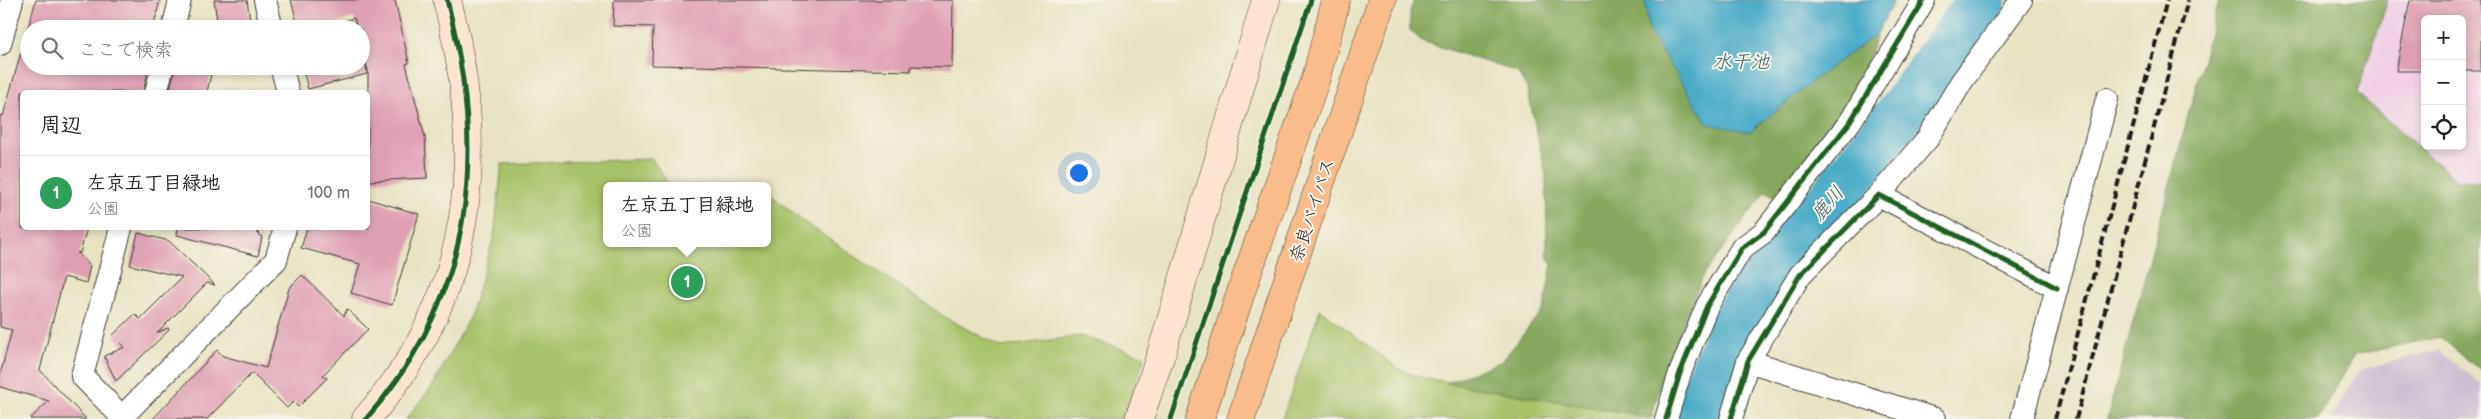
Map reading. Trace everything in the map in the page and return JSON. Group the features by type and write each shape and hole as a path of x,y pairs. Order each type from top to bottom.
{"highway":[{"path":"1200,419 1242,290 1316,78 1336,0"},
{"name":"奈良バイパス","path":"1241,419 1382,0"}],"street":[{"path":"0,44 12,0"},
{"path":"175,20 180,0"},
{"path":"265,0 270,20"},
{"path":"366,419 389,393 427,332 452,269 462,224 470,156 463,72 447,0"},
{"path":"1139,419 1162,354 1266,0"},
{"path":"1666,419 1680,373 1707,306 1742,248 1764,232 1850,122 1924,0"},
{"path":"1731,419 1748,361 1800,275 1879,195 1928,138 1962,81 2021,0"},
{"path":"157,90 161,75"},
{"path":"284,75 288,90"},
{"path":"2022,419 2108,99"},
{"path":"1879,195 2057,288"},
{"path":"120,230 82,376 121,418 276,260 284,230"},
{"path":"1748,361 1935,419"}],"shaded area":[{"path":"2388,0 2481,0 2481,181 2456,180 2422,150 2466,150 2466,15 2421,15 2421,149 2357,93"},
{"path":"2439,350 2481,384 2481,419 2331,419 2359,370"}],"green space":[{"path":"1414,0 1645,0 1649,31 1824,72 1877,34 1854,98 1828,138 1778,199 1766,191 1704,274 1667,368 1662,376 1652,417 1447,383 1502,361 1544,308 1552,264 1547,254 1546,175 1527,88 1517,72 1422,41 1410,30 1410,12"},
{"path":"2219,0 2388,0 2357,93 2456,180 2481,181 2481,371 2440,337 2354,355 2318,419 2107,419"},
{"path":"652,159 667,182 603,182 603,247 771,247 771,195 804,222 948,319 1001,347 1080,336 1145,356 1124,419 406,419 432,387 470,316 494,237 502,164"},
{"path":"1320,309 1397,368 1419,377 1652,417 1651,419 1282,419"}],"water":[{"name":"水干池","path":"1645,0 1894,0 1877,34 1824,72 1750,132 1708,124 1649,31"}],"building":[{"path":"36,0 160,0 155,20 30,20"},
{"path":"214,0 247,0 250,20 217,20"},
{"path":"291,0 395,0 409,63 406,64 425,137 427,178 370,181 370,90 368,90 368,75 370,75 370,20 355,20 354,18 347,20 297,20"},
{"path":"614,0 953,0 952,67 911,66 911,71 652,65 653,27 613,26"},
{"path":"2410,0 2481,0 2481,71 2466,71 2466,15 2421,15 2421,71 2396,71"},
{"path":"20,56 20,75 147,75 143,90 20,90 20,230 86,230 80,253 77,252 90,266 86,283 64,277 40,370 86,419 30,419 49,401 0,387 0,375 12,330 0,327 0,115 3,116"},
{"path":"174,75 211,75 207,90 170,90"},
{"path":"304,75 363,75 308,89"},
{"path":"370,200 419,214 392,305 351,293 360,264 301,248 306,230 370,230"},
{"path":"178,230 255,230 262,237 258,256 177,235"},
{"path":"138,233 169,241 215,285 207,283 157,333 168,328 169,330 116,381 104,356 125,347 113,335 135,314 140,319 182,277 130,265"},
{"path":"302,275 344,316 347,309 368,329 323,375 327,378 298,407 293,402 287,408 252,373 207,419 153,419 217,350 223,356 266,368 289,288"}],"waterway":[{"name":"鹿川","path":"1699,419 1705,394 1733,327 1767,268 1828,204 1898,116 1982,0"}],"railway":[{"path":"2055,419 2167,0"},
{"path":"2076,419 2188,0"}],"cycle path":[{"path":"366,419 402,372 430,323 450,273 462,221 468,168 467,113 459,57 447,0"},
{"path":"1171,419 1311,0"},
{"path":"1666,419 1680,373 1707,306 1742,248 1764,232 1850,122 1924,0"},
{"path":"1731,419 1748,361 1800,275 1879,195 2057,288"}],"place":[{"name":"左京五丁目緑地","path":"687,282"}]}
